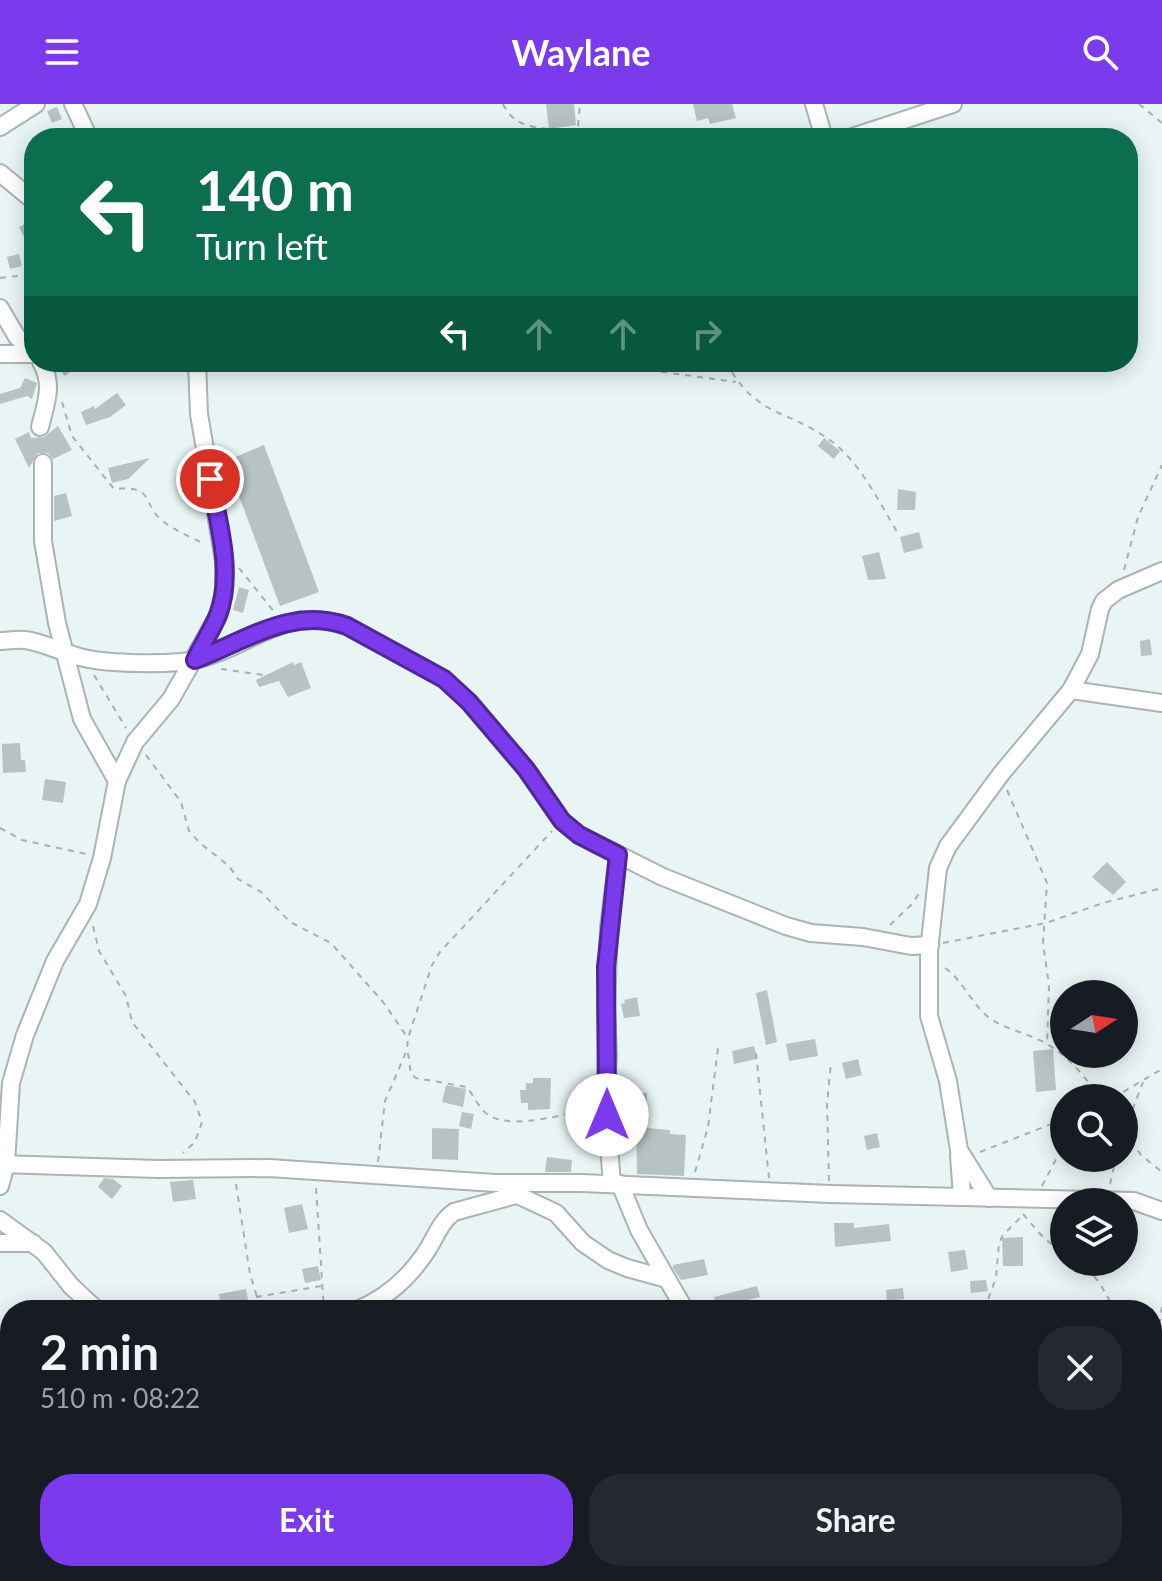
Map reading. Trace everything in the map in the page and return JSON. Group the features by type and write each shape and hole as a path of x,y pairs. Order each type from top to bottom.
{"street":[{"path":"0,127 36,104"},
{"path":"73,104 84,128"},
{"path":"814,104 821,128"},
{"path":"880,128 953,104"},
{"path":"0,173 24,193"},
{"path":"0,308 24,344"},
{"path":"0,354 24,353"},
{"path":"40,427 49,389 47,372"},
{"path":"0,1186 11,1083 25,1035 55,961 88,904 102,858 117,781 135,742 171,699 197,659 219,614 224,591 223,553 199,414 197,372"},
{"path":"43,463 43,541 52,600 82,719 117,781"},
{"path":"962,1197 961,1154 948,1081 929,1016 930,953 938,868 948,846 1001,774 1071,690 1090,654 1104,601 1118,590 1162,571"},
{"path":"0,641 26,640 83,658 119,663 197,659 284,623 310,619 339,623 444,679 469,702 526,769 562,821 579,835 663,877 786,926 811,933 863,937 930,953"},
{"path":"1071,690 1162,703"},
{"path":"618,855 606,967 608,1056 605,1097 616,1184 679,1300"},
{"path":"961,1154 989,1198"},
{"path":"3,1164 158,1169 233,1167 495,1183 616,1184 1050,1201"},
{"path":"495,1183 556,1213 583,1243 608,1260 667,1279"},
{"path":"378,1300 399,1284 427,1251 447,1217 454,1212 516,1195"},
{"path":"1138,1202 1162,1211"},
{"path":"0,1220 33,1243 87,1300"},
{"path":"0,1243 33,1243"}],"path":[{"path":"503,104 515,120 534,128"},
{"path":"577,128 580,104"},
{"path":"1139,104 1162,123"},
{"path":"0,278 24,275"},
{"path":"664,372 737,382"},
{"path":"732,372 757,402 833,442 868,485 899,535"},
{"path":"60,392 72,436 110,487 139,490 160,520 223,553 244,572 284,623"},
{"path":"1118,590 1138,517 1162,465"},
{"path":"83,658 135,742 181,802 189,831 229,866 238,879 275,904 290,922 331,943 383,1002 408,1038"},
{"path":"197,659 216,668 270,676"},
{"path":"1001,774 1047,883 1043,943 1049,985 1047,1044"},
{"path":"562,821 440,952 432,965 408,1038 407,1050 411,1074 432,1082 467,1087 486,1113 499,1119 549,1118 595,1108 605,1097"},
{"path":"0,828 22,840 102,858"},
{"path":"889,926 912,904 923,888"},
{"path":"930,953 1046,923 1103,903 1162,888"},
{"path":"88,904 99,951 126,996 132,1022 195,1102 202,1122 195,1142 158,1169"},
{"path":"930,953 953,973 971,1000 993,1020 1047,1044 1067,1057 1089,1084"},
{"path":"690,1188 708,1127 718,1048"},
{"path":"376,1175 385,1101 407,1050"},
{"path":"756,1053 772,1191"},
{"path":"831,1062 827,1136 831,1194"},
{"path":"1136,1084 1162,1069"},
{"path":"1138,1094 1143,1080"},
{"path":"961,1154 1050,1124"},
{"path":"1138,1151 1162,1172"},
{"path":"233,1167 256,1300"},
{"path":"316,1171 315,1209 323,1300"},
{"path":"1035,1201 1050,1172"},
{"path":"1009,1198 1050,1243"},
{"path":"988,1300 996,1278 999,1243 1023,1215"},
{"path":"1094,1276 1109,1300"},
{"path":"255,1297 322,1286"}],"building":[{"path":"546,104 574,104 576,125 549,128"},
{"path":"693,104 732,104 736,118 710,124 708,118 697,121"},
{"path":"57,107 62,119 52,123 47,111"},
{"path":"19,254 22,266 10,269 7,257"},
{"path":"25,378 37,383 32,399 27,396 0,404 0,394 20,388"},
{"path":"117,393 126,405 110,417 86,425 81,412 94,406 95,409"},
{"path":"58,426 72,450 53,459 48,453 38,453 29,468 15,439 29,432 31,438 44,437"},
{"path":"824,438 840,451 834,459 818,446"},
{"path":"264,445 319,592 280,606 226,461"},
{"path":"150,458 128,479 112,483 108,468"},
{"path":"898,489 916,492 915,510 897,510"},
{"path":"66,493 72,516 54,521 54,496"},
{"path":"919,532 923,548 904,553 900,537"},
{"path":"879,552 886,579 868,580 862,556"},
{"path":"239,587 249,590 243,613 233,610"},
{"path":"1150,639 1152,655 1141,656 1140,641"},
{"path":"293,662 294,665 301,662 311,688 288,697 279,681 259,687 256,680"},
{"path":"20,743 21,760 25,760 26,772 3,773 2,744"},
{"path":"45,779 66,782 63,803 42,800"},
{"path":"1107,862 1126,882 1113,895 1092,877"},
{"path":"767,990 777,1042 766,1045 756,993"},
{"path":"637,997 640,1016 624,1018 621,1004 625,1003 624,1000"},
{"path":"815,1039 818,1056 789,1061 786,1044"},
{"path":"754,1046 757,1059 734,1064 732,1051"},
{"path":"1050,1049 1050,1068 1054,1068 1056,1084 1050,1084 1050,1091 1036,1092 1033,1051"},
{"path":"858,1059 862,1075 846,1079 842,1063"},
{"path":"533,1078 551,1078 550,1109 528,1110 528,1103 521,1103 520,1090 526,1090 526,1083 533,1083"},
{"path":"446,1085 466,1089 463,1107 442,1102"},
{"path":"626,1093 647,1093 647,1128 686,1135 684,1176 637,1174 636,1113 626,1113"},
{"path":"462,1112 474,1114 471,1129 459,1126"},
{"path":"432,1128 459,1129 458,1160 432,1159"},
{"path":"877,1133 880,1147 867,1150 864,1136"},
{"path":"547,1157 572,1160 571,1172 545,1172"},
{"path":"104,1178 113,1179 122,1186 112,1199 98,1187"},
{"path":"193,1180 196,1199 173,1202 170,1182"},
{"path":"302,1204 308,1229 289,1233 284,1208"},
{"path":"834,1223 854,1223 854,1228 889,1224 891,1241 835,1247"},
{"path":"1023,1237 1023,1266 1003,1266 1002,1238"},
{"path":"965,1250 968,1269 951,1272 948,1252"},
{"path":"704,1259 708,1275 681,1280 673,1268 673,1265"},
{"path":"318,1266 321,1280 305,1283 302,1269"},
{"path":"986,1280 988,1291 971,1293 970,1281"},
{"path":"757,1286 760,1297 715,1300 714,1297"},
{"path":"903,1288 904,1299 887,1300 886,1290"},
{"path":"246,1289 248,1300 220,1300 219,1294"}],"route":[{"path":"210,479 224,561 224,591 219,614 195,660 284,623 331,620 347,626 444,679 469,702 526,769 562,821 579,835 618,855 606,967 607,1115"}]}
